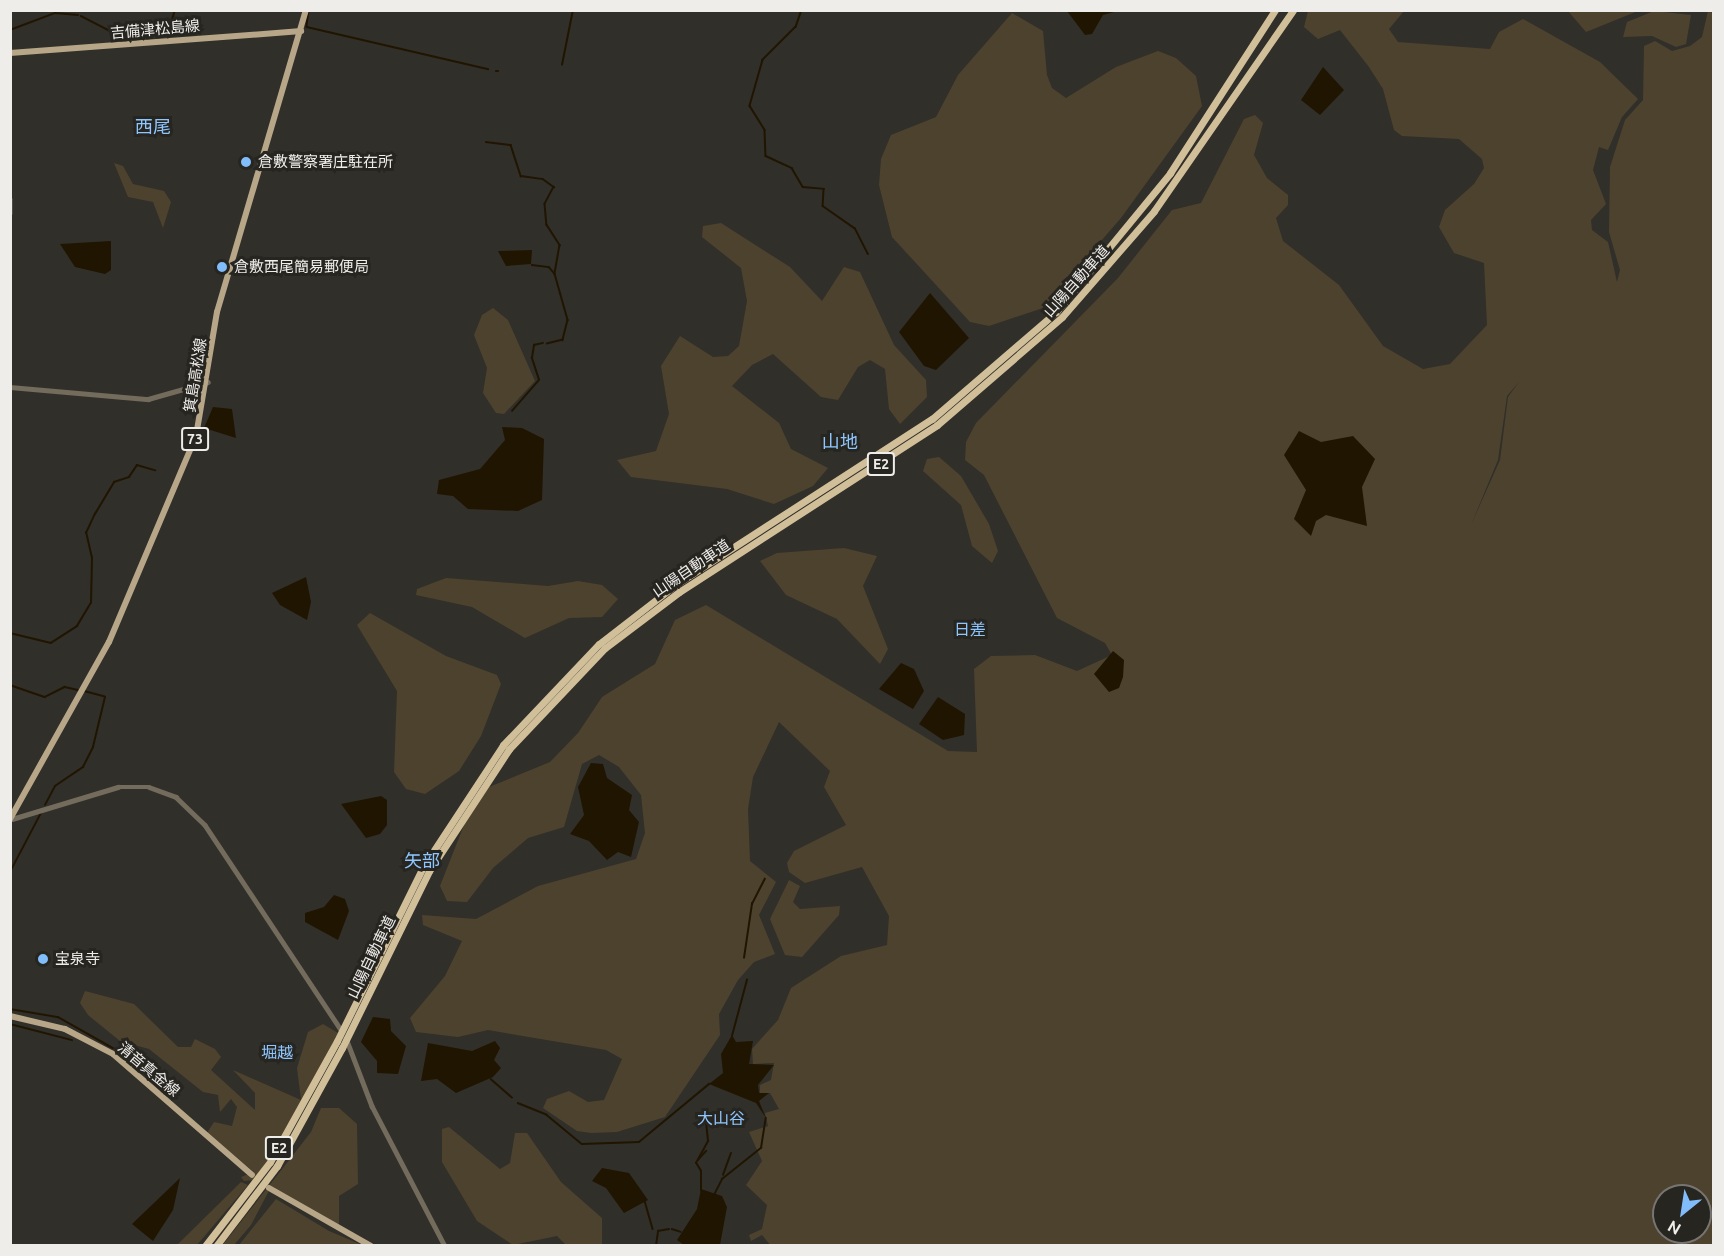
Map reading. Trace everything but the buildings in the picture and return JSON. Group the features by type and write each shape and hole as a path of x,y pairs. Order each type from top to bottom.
{"highway":[{"name":"山陽自動車道","path":"205,1245 285,1139 426,869 502,745 599,644 675,585 932,419 1056,312 1170,173 1275,10"},
{"name":"山陽自動車道","path":"216,1245 282,1159 342,1048 426,869 509,749 605,648 679,592 937,425 1062,317 1154,211 1293,10"}],"main road":[{"name":"箕島高松線","path":"11,819 109,642 196,436 208,382 217,312 306,10"},
{"name":"吉備津松島線","path":"10,53 301,31"},
{"name":"清音真金線","path":"10,1016 65,1029 113,1054 252,1175"},
{"path":"269,1188 371,1245"}],"street":[{"path":"10,199 10,213"},
{"path":"10,387 148,399 208,382"},
{"path":"11,819 126,786 159,790 191,808 356,1052 372,1106 445,1245"}],"shaded area":[{"path":"1067,11 1118,11 1103,15 1092,34 1085,35"},
{"path":"1308,11 1404,11 1389,29 1398,42 1490,49 1499,32 1523,19 1600,62 1638,99 1622,117 1608,150 1599,147 1593,170 1606,204 1591,220 1592,230 1608,242 1617,282 1620,270 1609,232 1610,167 1625,120 1643,100 1644,46 1655,41 1672,51 1690,46 1702,37 1708,11 1713,13 1713,1245 771,1246 762,1235 751,1241 749,1235 762,1229 767,1205 746,1185 762,1161 749,1132 768,1126 765,1113 779,1109 770,1093 760,1093 760,1085 771,1080 774,1063 753,1064 752,1049 778,1020 791,988 841,956 887,945 889,916 862,867 805,883 789,872 787,863 794,851 846,825 824,787 830,771 779,722 753,777 748,809 750,861 776,882 759,915 775,954 754,962 738,980 719,1014 720,1035 665,1117 617,1132 591,1133 577,1131 543,1108 547,1099 569,1091 588,1102 604,1100 622,1059 606,1050 488,1030 458,1037 416,1032 410,1018 445,976 462,941 423,925 422,915 476,919 538,886 636,859 645,833 641,795 619,767 599,755 582,764 564,827 528,838 493,868 467,902 447,901 440,886 466,820 489,787 550,762 578,733 602,697 655,664 675,620 706,605 948,751 977,752 974,669 991,656 1035,655 1077,671 1112,655 1105,643 1057,618 984,475 965,460 966,442 976,423 1118,278 1172,210 1201,203 1244,119 1255,115 1263,123 1254,155 1267,178 1288,195 1288,205 1276,218 1283,241 1339,285 1383,346 1423,369 1450,364 1487,325 1484,263 1454,253 1439,227 1445,210 1474,184 1484,168 1482,159 1459,139 1402,136 1394,130 1383,89 1340,30 1318,39 1304,27","holes":["1519,382 1508,397 1500,460 1471,525 1498,460 1507,396"]},
{"path":"1568,11 1638,11 1586,32"},
{"path":"1654,11 1691,15 1686,44 1676,47 1652,36 1623,37 1627,22"},
{"path":"1012,13 1043,31 1047,75 1052,88 1066,98 1116,67 1158,51 1176,58 1196,76 1202,106 1121,218 1043,308 989,326 970,322 892,237 879,185 881,159 891,135 936,117 958,75"},
{"path":"1323,67 1344,90 1320,115 1301,100"},
{"path":"114,163 123,166 133,184 164,191 171,202 163,228 153,202 128,197"},
{"path":"721,223 790,267 822,301 844,267 860,272 894,345 926,380 927,397 900,424 889,409 885,369 870,360 858,367 838,400 821,397 773,354 752,365 732,386 779,423 791,449 828,468 813,486 774,504 727,489 631,477 617,460 656,451 669,414 661,366 680,336 713,357 728,356 739,346 747,301 741,268 702,237 703,226"},
{"path":"111,241 111,270 105,274 75,267 60,244"},
{"path":"532,250 531,264 506,266 498,251"},
{"path":"930,293 969,338 936,370 924,366 899,332"},
{"path":"493,308 508,320 535,381 504,414 496,413 483,393 487,368 474,335 482,315"},
{"path":"213,407 232,409 236,438 204,428"},
{"path":"502,427 522,428 544,439 542,500 518,511 468,509 453,496 437,494 439,480 480,469 505,440"},
{"path":"1299,431 1321,442 1353,436 1375,459 1362,487 1367,526 1326,515 1316,521 1311,536 1294,519 1306,490 1284,455"},
{"path":"939,457 961,476 989,524 998,551 992,563 972,546 961,505 923,471 927,459"},
{"path":"844,548 877,556 863,586 888,649 880,664 837,619 786,595 760,561 777,553"},
{"path":"306,577 311,602 307,620 280,605 272,593"},
{"path":"446,578 548,586 578,581 602,585 618,599 602,617 569,618 525,638 472,607 416,595 417,589"},
{"path":"370,613 446,656 497,675 501,684 481,736 459,771 425,794 406,789 394,772 397,691 357,625"},
{"path":"1113,651 1124,660 1123,677 1119,688 1109,692 1094,674"},
{"path":"901,663 914,669 924,691 913,709 879,689"},
{"path":"938,697 965,714 964,735 943,740 919,724"},
{"path":"591,763 603,764 607,778 632,795 629,810 639,822 631,857 618,852 607,860 589,841 570,834 584,815 578,787"},
{"path":"381,796 387,800 387,825 380,834 366,838 341,804"},
{"path":"789,880 800,886 793,902 800,909 840,906 839,915 802,957 785,955 770,919"},
{"path":"334,895 345,899 349,911 338,940 305,922 305,913 324,907"},
{"path":"85,991 134,1004 178,1047 191,1047 195,1039 215,1049 221,1057 211,1070 255,1110 255,1093 233,1070 301,1100 297,1068 308,1032 323,1024 338,1033 298,1111 270,1157 254,1180 244,1181 241,1177 254,1172 207,1133 214,1122 232,1126 237,1107 231,1099 220,1112 218,1095 203,1092 149,1049 120,1041 88,1015 80,1003"},
{"path":"373,1017 390,1019 391,1031 406,1046 398,1074 377,1073 377,1061 361,1042"},
{"path":"732,1035 736,1042 753,1041 749,1064 774,1065 758,1085 759,1093 769,1093 759,1101 766,1118 756,1103 709,1084 723,1073 721,1054"},
{"path":"495,1041 500,1048 494,1060 501,1068 493,1077 456,1093 437,1079 421,1081 428,1043 472,1051"},
{"path":"321,1108 339,1108 357,1124 358,1184 339,1196 339,1227 271,1187 251,1225 234,1245 222,1246 311,1132"},
{"path":"449,1127 500,1169 510,1163 515,1133 527,1133 561,1182 602,1218 602,1245 566,1245 557,1236 513,1245 477,1221 442,1162 442,1129"},
{"path":"602,1168 629,1173 648,1200 624,1213 606,1188 592,1181"},
{"path":"180,1178 173,1210 153,1241 132,1224"},
{"path":"241,1182 248,1185 197,1245 177,1245"},
{"path":"701,1189 722,1196 727,1207 720,1245 684,1245 677,1240 697,1209"},
{"path":"276,1199 329,1231 362,1245 239,1245"}],"waterway":[{"path":"81,16 109,30 144,29 171,23 175,10"},
{"path":"309,10 307,27 488,69"},
{"path":"562,65 573,10"},
{"path":"802,10 796,27 763,60 750,106 765,130 766,156 792,168 803,187 824,189 823,206 855,228 868,254"},
{"path":"10,30 55,13 78,15"},
{"path":"486,142 511,145 521,176 543,179 554,187 545,204 547,225 560,245 555,274 568,320 563,340 547,344"},
{"path":"532,265 549,267 555,274"},
{"path":"512,411 539,380 532,358 534,345 543,343"},
{"path":"10,633 51,643 77,626 91,603 92,558 86,533 95,514 114,482 129,477 137,465 155,470"},
{"path":"10,685 45,697 65,687 78,690"},
{"path":"45,805 55,786 83,767 93,747 105,697 86,692"},
{"path":"10,872 41,813"},
{"path":"744,958 752,904 765,879"},
{"path":"732,1036 747,980"},
{"path":"10,1009 58,1017 113,1048"},
{"path":"10,1024 72,1040"},
{"path":"491,1079 512,1097"},
{"path":"518,1103 547,1115 582,1144 639,1142 709,1084"},
{"path":"701,1171 696,1163 708,1141 706,1122 718,1113"},
{"path":"722,1179 761,1148 766,1118"},
{"path":"698,1160 706,1151"},
{"path":"723,1175 731,1153"},
{"path":"701,1172 701,1191"},
{"path":"713,1197 722,1179"},
{"path":"645,1201 653,1229"},
{"path":"658,1231 669,1229"},
{"path":"672,1229 681,1232"},
{"path":"656,1246 658,1231"}],"place":[{"name":"倉敷警察署庄駐在所","path":"246,162"},
{"name":"倉敷西尾簡易郵便局","path":"222,267"},
{"name":"宝泉寺","path":"43,959"}],"district":[{"name":"西尾","path":"153,126"},
{"name":"山地","path":"840,441"},
{"name":"日差","path":"970,629"},
{"name":"矢部","path":"422,860"},
{"name":"堀越","path":"277,1052"},
{"name":"大山谷","path":"721,1118"}]}
